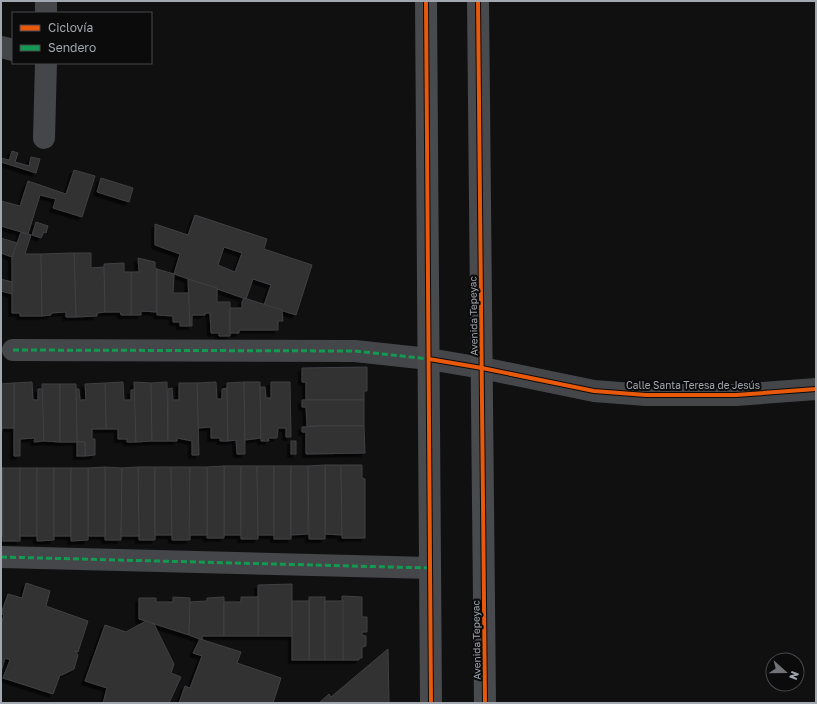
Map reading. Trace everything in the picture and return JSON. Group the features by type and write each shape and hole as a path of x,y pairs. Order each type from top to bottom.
{"street":[{"path":"46,1 46,12"},
{"path":"426,1 431,703"},
{"name":"Avenida Tepeyac","path":"478,1 485,703"},
{"path":"1,47 12,50"},
{"path":"44,138 46,64"},
{"name":"Calle Santa Teresa de Jesús","path":"13,350 355,351 428,359 482,368 594,391 646,395 736,394 816,389"},
{"path":"1,557 430,568"}],"building":[{"path":"12,151 18,153 15,162 29,166 31,157 40,159 36,173 1,162 1,158 9,160"},
{"path":"74,170 95,176 82,217 53,208 56,199 40,195 28,234 1,226 1,201 20,206 28,181 66,194"},
{"path":"101,178 133,188 129,202 97,192"},
{"path":"195,215 267,239 264,249 312,265 296,315 264,305 271,285 253,279 246,299 174,274 180,254 155,245 155,224 188,235","holes":["224,247 242,253 235,272 218,265"]},
{"path":"36,222 48,226 46,233 44,232 41,238 32,235"},
{"path":"21,232 31,235 25,254 41,254 42,316 20,316 20,313 12,313 12,257"},
{"path":"1,238 17,243 12,257 1,253"},
{"path":"74,253 91,253 91,268 104,267 105,312 97,313 97,316 76,317"},
{"path":"74,253 76,317 66,317 66,312 51,313 51,315 42,316 41,254"},
{"path":"138,258 155,262 155,268 157,269 157,312 141,311 141,315 131,315 131,272 139,272"},
{"path":"124,263 124,272 131,272 131,315 121,315 120,312 105,312 104,264"},
{"path":"157,269 174,274 173,293 189,293 190,326 180,326 180,322 173,322 173,316 157,315"},
{"path":"1,279 12,282 12,294 1,291"},
{"path":"188,279 217,288 217,302 230,302 230,336 219,336 219,333 211,333 210,313 205,313 205,315 192,315 192,326 190,326"},
{"path":"244,298 282,310 283,321 278,321 278,330 239,330 239,333 230,333 230,308 242,308"},
{"path":"367,367 367,391 364,391 364,400 306,400 306,382 302,382 302,368"},
{"path":"32,382 33,400 38,400 38,389 43,389 44,441 34,442 35,438 20,439 20,456 14,456 14,383"},
{"path":"123,382 124,400 131,400 131,390 135,390 136,442 127,442 127,439 118,439 118,429 106,429 105,383"},
{"path":"134,382 151,383 152,441 136,442"},
{"path":"167,382 168,441 152,441 151,383"},
{"path":"216,382 217,399 222,399 222,389 227,388 228,441 220,441 220,438 211,438 211,427 198,428 197,383"},
{"path":"244,382 245,454 237,454 236,440 228,441 227,383"},
{"path":"244,382 260,382 261,438 245,440"},
{"path":"271,382 290,382 291,437 286,437 286,428 278,428 277,438 268,438 269,441 261,441 260,387 265,387 266,398 271,398"},
{"path":"14,383 14,428 2,428 1,440 1,384"},
{"path":"105,383 106,429 92,429 92,439 95,439 95,455 85,456 85,442 77,442 76,389 79,389 80,400 86,400 85,384"},
{"path":"179,383 197,383 199,455 192,455 192,441 177,438 177,441 168,441 168,389 172,388 173,400 179,400"},
{"path":"42,384 60,384 60,442 44,441"},
{"path":"60,384 76,384 77,442 60,442"},
{"path":"302,400 364,400 364,426 307,426 306,407 302,407"},
{"path":"364,426 365,453 306,454 306,432 302,432 302,427"},
{"path":"291,441 296,441 296,454 291,454"},
{"path":"77,442 85,442 85,456 77,456"},
{"path":"325,465 341,465 342,535 325,534"},
{"path":"325,465 325,539 309,539 308,466"},
{"path":"341,465 362,465 362,478 365,479 365,538 342,538"},
{"path":"224,466 241,466 241,535 224,535"},
{"path":"224,466 224,538 207,538 207,467"},
{"path":"241,466 257,466 258,539 241,539"},
{"path":"257,466 274,466 274,535 258,535"},
{"path":"274,466 291,466 291,539 274,539"},
{"path":"291,466 308,466 308,534 291,535"},
{"path":"105,467 122,468 121,540 105,540"},
{"path":"105,467 105,536 88,536 88,468"},
{"path":"138,467 155,467 155,540 139,540"},
{"path":"138,467 139,536 121,536 122,468"},
{"path":"155,467 171,467 172,535 155,535"},
{"path":"171,467 190,467 190,540 172,540"},
{"path":"190,467 207,467 207,535 189,535"},
{"path":"1,468 3,468 3,536 1,536"},
{"path":"3,468 20,468 20,541 3,541"},
{"path":"20,468 37,468 37,536 20,536"},
{"path":"37,468 54,468 54,540 37,541"},
{"path":"54,468 71,468 71,536 54,536"},
{"path":"71,468 88,468 88,540 71,541"},
{"path":"26,583 50,591 46,606 88,621 78,652 75,651 78,655 74,669 60,675 53,694 3,678 10,660 5,658 1,672 1,625 4,615 1,614 8,594 22,598"},
{"path":"292,584 292,636 258,636 258,585"},
{"path":"342,596 362,597 362,617 367,617 367,632 362,632 362,635 366,636 366,646 362,647 362,658 359,658 359,660 343,660"},
{"path":"173,597 190,598 189,635 139,619 139,598 156,598 156,602 173,602"},
{"path":"224,597 224,636 202,636 202,640 189,635 190,602 207,601 207,598"},
{"path":"241,597 258,597 258,636 224,636 224,602 241,602"},
{"path":"309,597 325,597 325,660 309,660"},
{"path":"292,601 309,601 309,660 292,660"},
{"path":"325,601 343,601 343,660 325,660"},
{"path":"146,621 154,624 174,664 171,673 181,677 169,703 103,703 107,688 85,681 105,625 126,632"},
{"path":"200,639 241,652 237,663 281,678 273,703 179,703 185,686 190,688 202,656 193,653"},
{"path":"388,649 389,703 319,703 329,694 331,697"}],"marked path":[{"path":"13,350 355,351 429,359"},
{"path":"1,557 430,568"}],"cycle path":[{"path":"426,1 431,703"},
{"path":"478,1 485,703"},
{"path":"429,359 482,368 594,391 646,395 736,395 816,389"}]}
